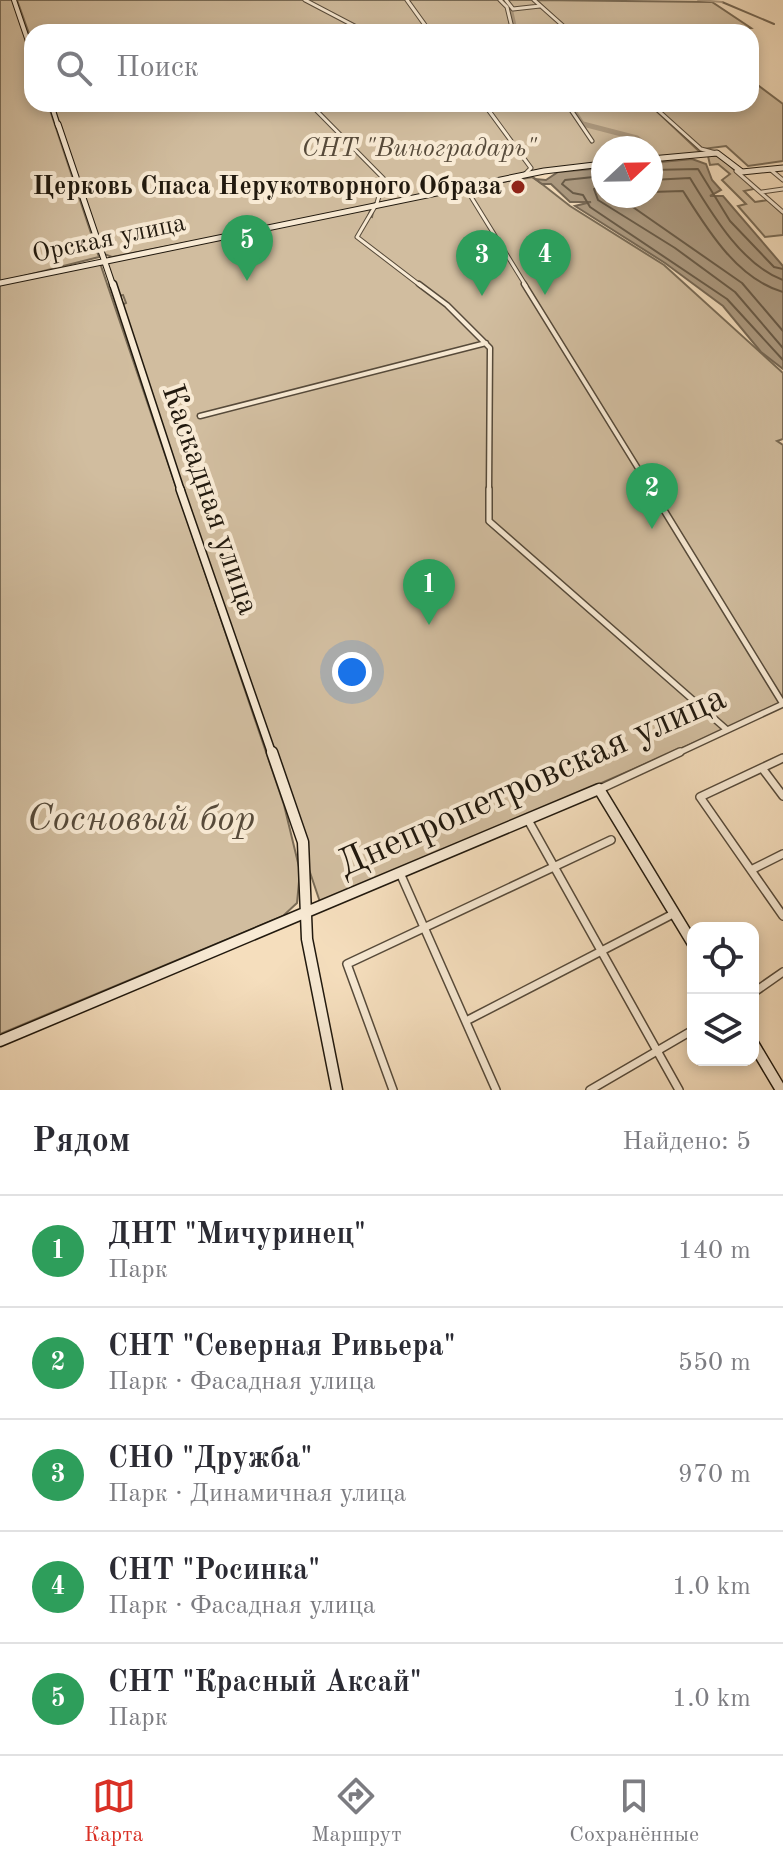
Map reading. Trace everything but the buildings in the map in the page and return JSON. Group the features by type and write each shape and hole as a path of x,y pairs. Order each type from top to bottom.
{"street":[{"path":"14,0 24,29"},
{"path":"305,0 351,24"},
{"path":"407,0 424,24"},
{"path":"500,0 507,7 511,24"},
{"path":"506,0 513,9 541,6"},
{"path":"534,0 561,24"},
{"name":"Каскадная улица","path":"54,112 303,842 307,874 305,914 315,989 337,1090"},
{"path":"318,112 382,176 384,182 376,205 357,237 447,305 486,343 492,354 489,521 726,729"},
{"path":"490,112 531,168 524,175"},
{"path":"571,112 591,140"},
{"path":"660,112 701,149 725,155 736,170 781,208"},
{"path":"663,158 717,153"},
{"name":"Орская улица","path":"0,283 524,175 591,166"},
{"path":"736,170 748,173 783,168"},
{"path":"771,170 783,180"},
{"path":"465,187 783,704"},
{"path":"761,192 783,189"},
{"path":"200,416 486,343"},
{"name":"Днепропетровская улица","path":"0,1041 599,789 783,704"},
{"path":"783,758 700,797 783,916"},
{"path":"762,768 783,796"},
{"path":"599,789 687,934"},
{"path":"528,819 679,1090"},
{"path":"393,1090 347,964 611,840"},
{"path":"751,870 783,854"},
{"path":"400,873 496,1090"},
{"path":"465,1021 674,913"},
{"path":"759,989 783,972"},
{"path":"590,1090 687,1034"},
{"path":"759,1053 781,1090"}],"green space":[{"path":"0,0 13,0 24,31 24,112 51,112 99,257 0,282"},
{"path":"17,0 533,0 560,24 26,24"},
{"path":"536,0 712,2 745,24 562,24"},
{"path":"759,86 783,104 783,161 748,166 726,146 703,149 661,112 759,112"},
{"name":"СНТ \"Виноградарь\"","path":"56,112 657,112 702,154 663,158 663,136 591,136 591,165 547,170 373,204 368,216 372,217 374,207 465,188 470,195 480,194 477,188 512,180 525,182 521,179 533,177 570,206 664,265 783,373 783,439 777,441 783,445 783,704 321,905 119,306 126,303 123,295 117,296 105,262 200,240 112,257 104,254"},
{"path":"708,156 720,156 754,189 744,191 755,202 768,200 783,214 783,235 765,237 738,206 746,204 722,180 730,174 718,164 710,165"},
{"name":"Сосновый бор","path":"100,263 284,805 300,871 297,903 283,916 0,1034 0,285"}],"water":[{"path":"692,159 706,164 712,180 721,190 710,196 723,196 783,266 783,369 761,352 723,306 665,263 575,206 591,202 591,208 663,208 663,162"},
{"path":"591,169 591,202 570,202 551,184 542,184 535,179 546,180 558,172"}],"waterway":[{"path":"503,0 510,6 514,24"},
{"path":"698,0 722,2"},
{"path":"722,2 774,24"},
{"path":"575,112 583,124"},
{"path":"583,124 629,136"},
{"path":"583,124 590,126"}],"place":[{"name":"Церковь Спаса Нерукотворного Образа","path":"518,187"},
{"name":"СНТ \"Красный Аксай\"","path":"247,281"},
{"name":"СНТ \"Росинка\"","path":"545,295"},
{"name":"СНО \"Дружба\"","path":"482,296"},
{"name":"СНТ \"Северная Ривьера\"","path":"652,529"},
{"name":"ДНТ \"Мичуринец\"","path":"429,625"}]}
